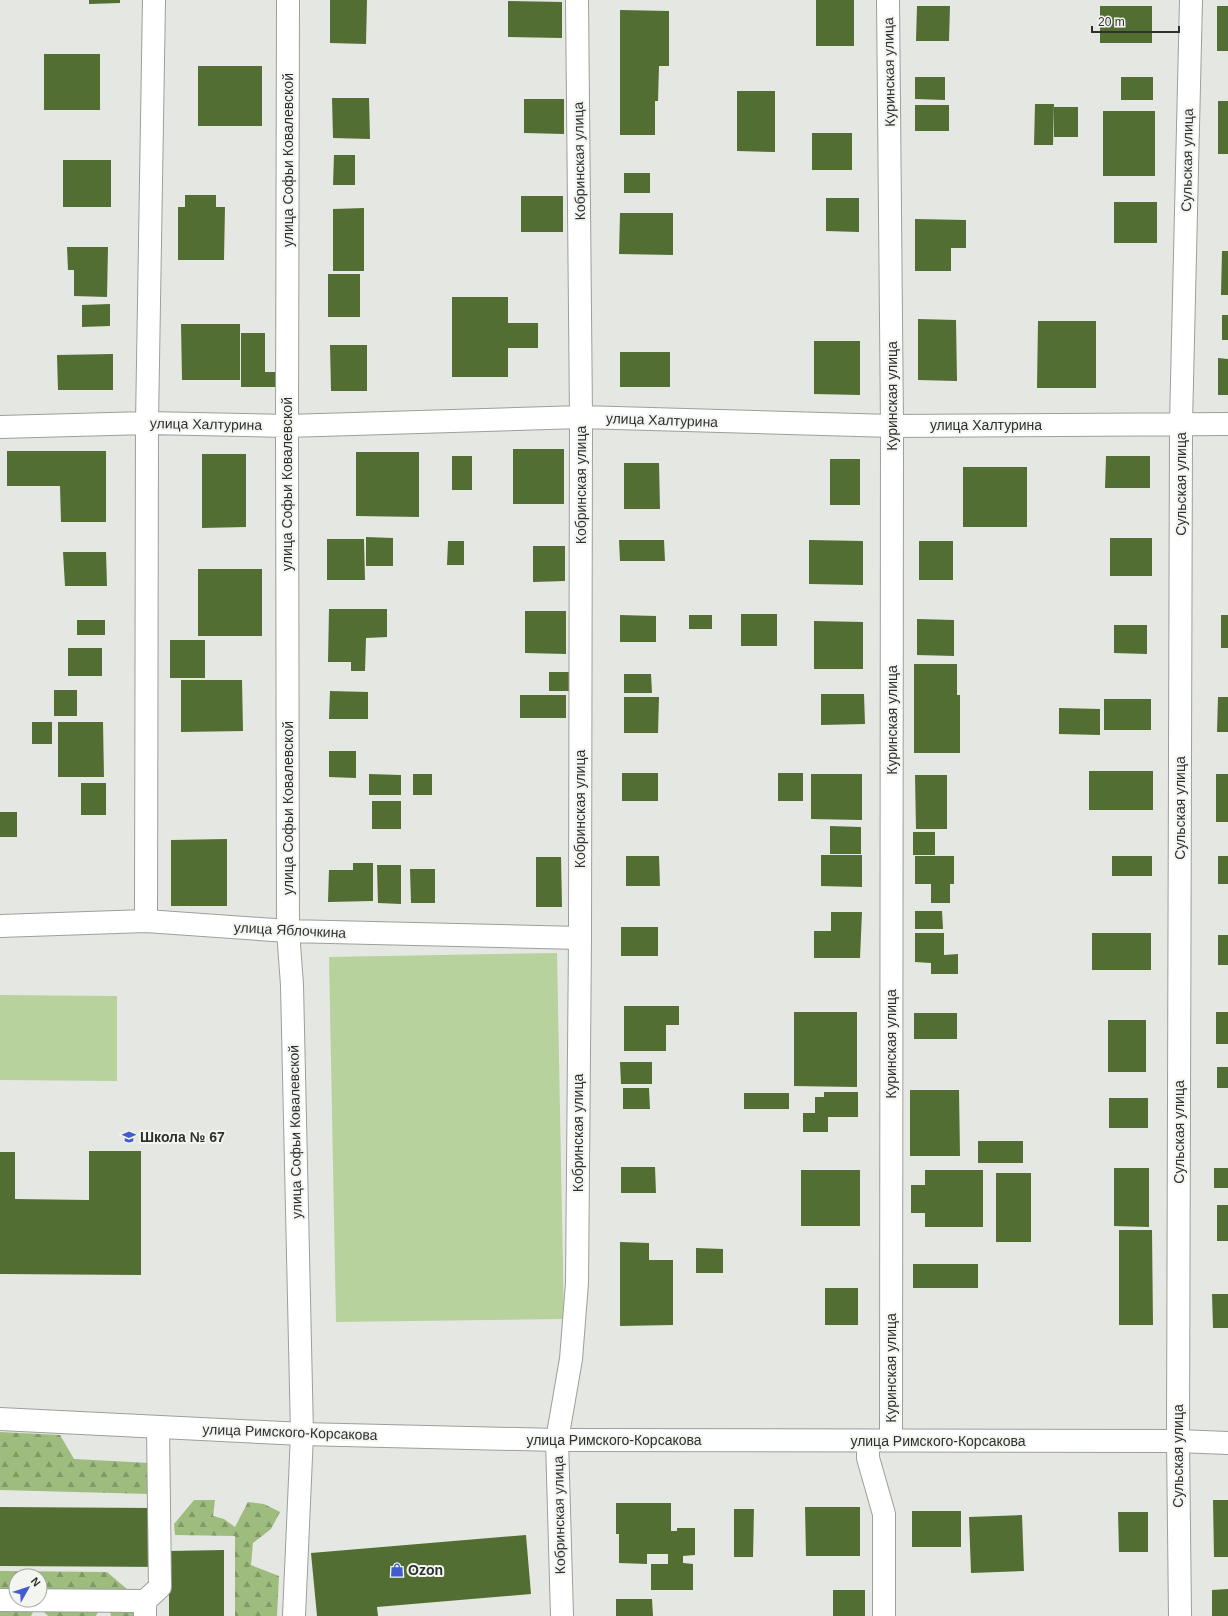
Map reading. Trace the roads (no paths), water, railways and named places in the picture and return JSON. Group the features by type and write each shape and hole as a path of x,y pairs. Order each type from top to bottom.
{"street":[{"path":"146,921 147,423 154,0"},
{"name":"улица Софьи Ковалевской","path":"288,0 288,931 292,985 302,1434 294,1616"},
{"name":"Кобринская улица","path":"558,1615 557,1440 571,1359 577,1283 580,938 581,417 577,0"},
{"name":"Куринская улица","path":"888,0 892,426 891,1440"},
{"name":"Сульская улица","path":"1180,1616 1178,1441 1181,424 1191,0"},
{"name":"улица Халтурина","path":"0,427 147,423 287,426 581,417 892,426 1228,424"},
{"name":"улица Яблочкина","path":"0,926 146,921 288,931 580,938"},
{"name":"улица Римского-Корсакова","path":"0,1419 302,1434 557,1440 1178,1441 1228,1443"},
{"path":"0,1600 145,1608 160,1587 158,1427"},
{"path":"868,1440 868,1458 884,1514 884,1616"}],"place":[{"name":"Школа № 67","path":"129,1137"},
{"name":"Ozon","path":"397,1570"}]}
